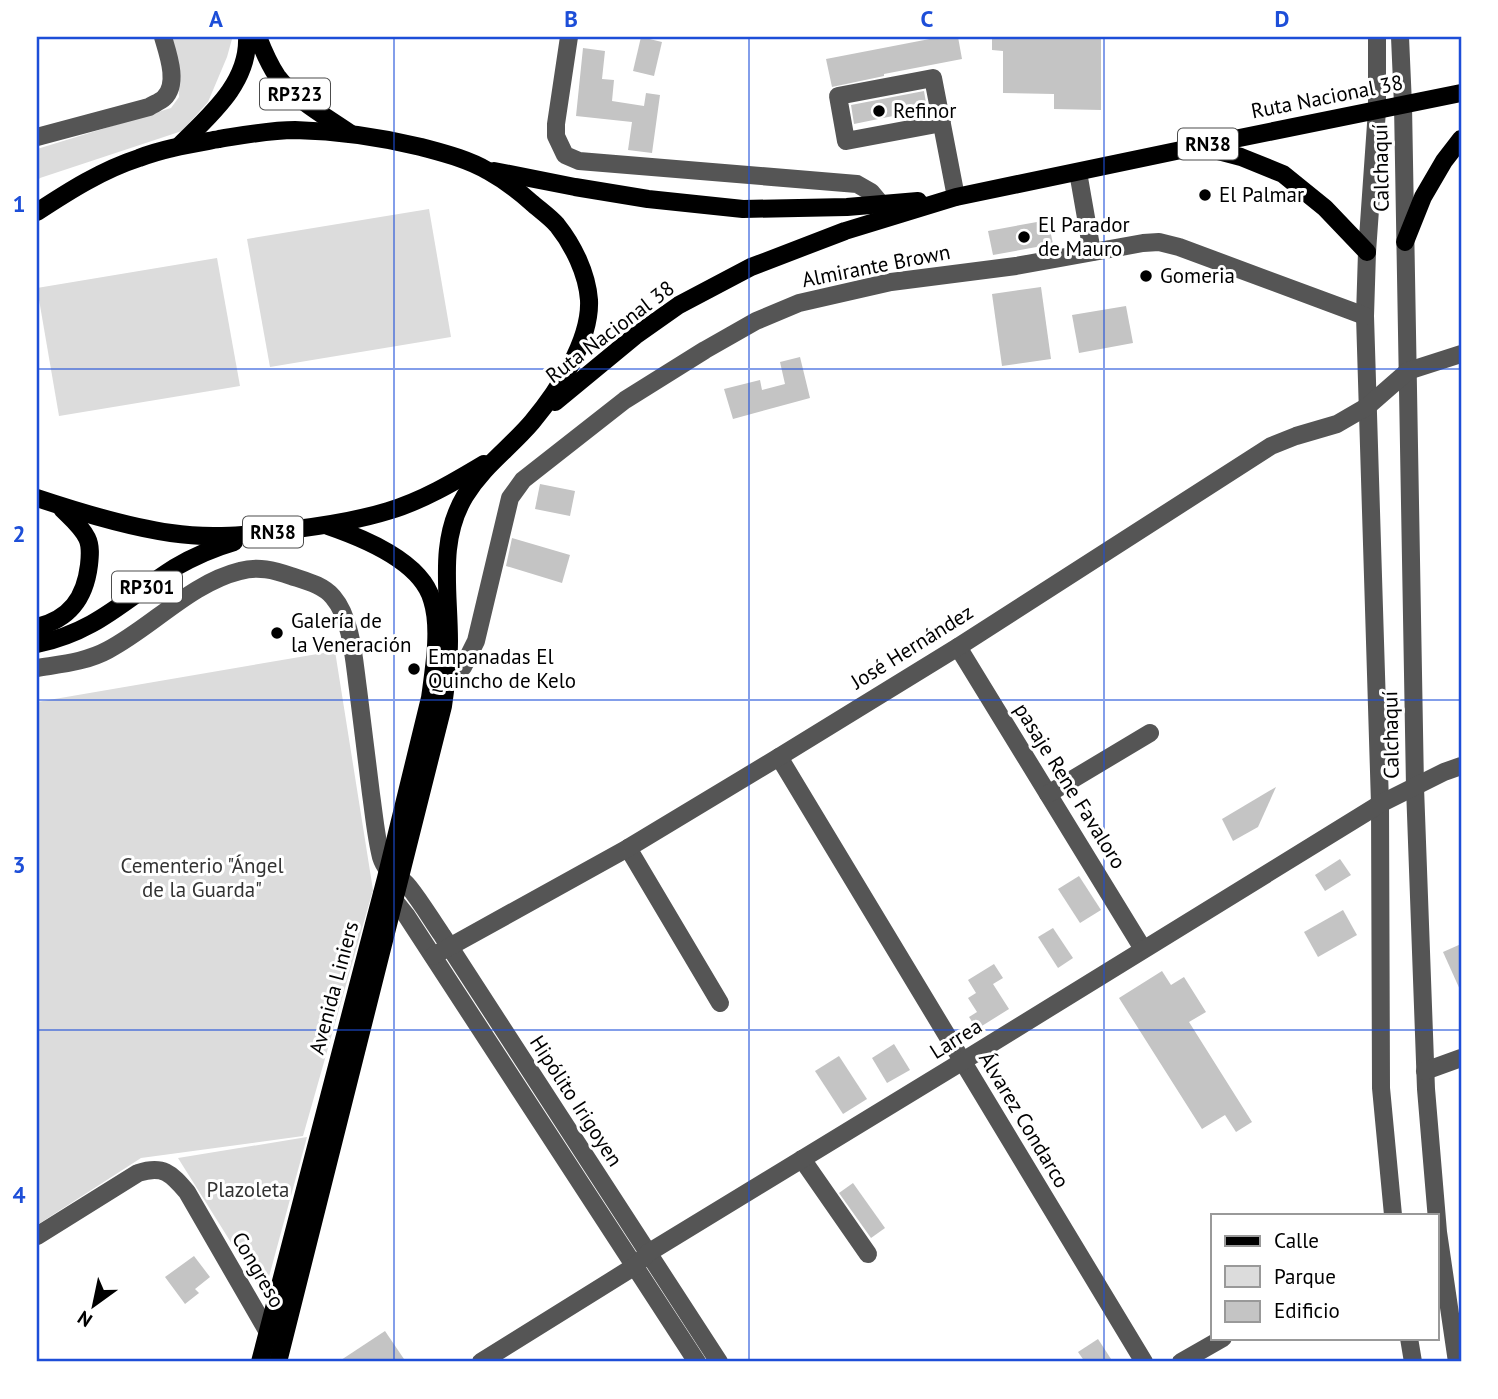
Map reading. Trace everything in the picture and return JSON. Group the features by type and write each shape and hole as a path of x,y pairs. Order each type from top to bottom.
{"main road":[{"name":"RP323","path":"180,145 234,87 248,44 247,37"},
{"name":"RP323","path":"258,37 278,78 295,94 351,134"},
{"name":"Ruta Nacional 38","path":"531,423 594,368 679,305 751,267 845,231 956,197 1461,93"},
{"name":"RN38","path":"37,212 106,171 180,145 295,130 351,134 446,153 486,169 522,193 555,223 572,246 584,276 589,300 586,328 564,378 531,423 498,454 458,480 389,511 328,526 218,537 170,533 108,519 37,498"},
{"path":"1405,242 1423,197 1444,161 1461,139"},
{"path":"1200,146 1241,157 1283,173 1325,208 1367,252"},
{"name":"Ruta Nacional 38","path":"486,169 648,200 743,209 847,207 956,197"},
{"path":"442,623 450,531 456,512 480,475 498,454"},
{"name":"RP301","path":"37,627 66,614 79,600 87,581 90,554 88,540 77,523 56,505"},
{"path":"328,526 380,547 414,571 426,585 442,623"},
{"name":"RP301","path":"37,644 64,638 82,630 198,555 260,534"},
{"name":"Avenida Liniers","path":"260,1362 443,706 449,655 442,623"},
{"name":"Avenida Liniers","path":"394,874 430,698 442,623"},
{"name":"Avenida Liniers","path":"281,1360 388,897"}],"street":[{"path":"37,137 149,107 165,98 172,84 170,62 163,37"},
{"path":"569,37 556,124 556,136 565,155 579,161 857,184 871,192 881,204"},
{"name":"Calchaquí","path":"1377,37 1377,110 1367,252 1366,316 1380,804 1381,1088 1393,1214"},
{"name":"Calchaquí","path":"1399,37 1404,105 1415,788 1425,1072 1437,1214"},
{"path":"942,123 846,141 838,96 933,78 942,123 956,197"},
{"path":"1078,172 1092,252"},
{"name":"Almirante Brown","path":"447,676 463,667 476,641 510,498 523,480 625,400 756,321 799,303 891,282 1016,266 1158,242 1366,316"},
{"path":"1408,371 1461,354"},
{"name":"José Hernández","path":"433,956 628,848 779,757 958,647 1272,446 1337,424 1368,406 1408,371"},
{"path":"37,668 82,661 107,650 201,588 240,570 259,567 322,588 334,598 345,620 353,650 374,818 382,858 394,874"},
{"name":"pasaje Rene Favaloro","path":"958,647 1143,949"},
{"path":"1048,793 1150,733"},
{"name":"Álvarez Condarco","path":"779,757 1144,1362"},
{"name":"Larrea","path":"481,1362 635,1266 648,1253 1380,804 1461,766"},
{"path":"628,848 720,1003"},
{"name":"Hipólito Irigoyen","path":"394,874 409,887 450,947 719,1362"},
{"name":"Hipólito Irigoyen","path":"388,897 407,915 697,1362"},
{"path":"1425,1072 1461,1058"},
{"path":"802,1158 868,1254"},
{"name":"Congreso","path":"37,1236 138,1173 164,1170 187,1192 268,1332 281,1360"},
{"name":"Calchaquí","path":"1438,1232 1457,1362"},
{"path":"1181,1362 1220,1340"},
{"path":"1409,1340 1413,1362"}],"green space":[{"path":"171,37 232,39 208,102 182,131 37,181 37,149 171,108 179,97 177,66"},
{"path":"429,209 451,337 270,367 247,239"},
{"path":"217,258 240,386 59,416 37,288"},
{"name":"Cementerio \"Ángel de la Guarda\"","path":"335,651 373,890 303,1136 141,1158 37,1225 37,702"},
{"name":"Plazoleta","path":"307,1137 264,1295 178,1158"}],"building":[{"path":"641,37 662,42 654,76 633,71"},
{"path":"940,37 958,37 962,59 832,87 826,59"},
{"path":"992,37 1101,37 1101,110 1054,109 1054,94 1003,93 1003,51 992,50"},
{"path":"583,48 605,51 602,79 614,80 612,101 644,106 646,93 660,95 652,153 628,150 632,122 576,116"},
{"path":"924,91 927,109 854,124 851,105"},
{"path":"1048,220 1053,244 993,255 988,231"},
{"path":"1041,287 1051,359 1002,366 992,294"},
{"path":"1126,306 1133,343 1079,353 1072,315"},
{"path":"800,357 810,398 733,419 724,389 760,380 762,390 785,384 780,362"},
{"path":"540,484 575,491 570,516 535,509"},
{"path":"512,538 570,555 562,583 506,566"},
{"path":"1276,787 1258,827 1233,841 1222,819"},
{"path":"1340,859 1351,875 1325,891 1315,875"},
{"path":"1079,876 1101,910 1080,923 1058,889"},
{"path":"1343,910 1357,935 1318,957 1304,932"},
{"path":"1053,928 1073,958 1058,968 1038,937"},
{"path":"1461,944 1461,992 1443,952"},
{"path":"994,964 1003,978 993,984 1009,1009 977,1029 969,1017 977,1012 968,998 976,993 968,980"},
{"path":"1162,971 1171,985 1184,977 1206,1012 1189,1022 1252,1122 1236,1132 1225,1115 1202,1129 1119,998"},
{"path":"894,1044 910,1070 887,1083 872,1058"},
{"path":"839,1056 867,1099 843,1114 815,1071"},
{"path":"853,1183 885,1228 871,1238 839,1193"},
{"path":"194,1256 210,1277 195,1289 199,1293 185,1304 165,1277"},
{"path":"385,1331 406,1362 338,1362"},
{"path":"1098,1339 1113,1362 1085,1362 1078,1352"}],"place":[{"name":"Refinor","path":"879,111"},
{"name":"El Palmar","path":"1205,195"},
{"name":"El Parador de Mauro","path":"1024,237"},
{"name":"Gomeria","path":"1146,276"},
{"name":"Galería de la Veneración","path":"277,633"},
{"name":"Empanadas El Quincho de Kelo","path":"414,669"}]}
